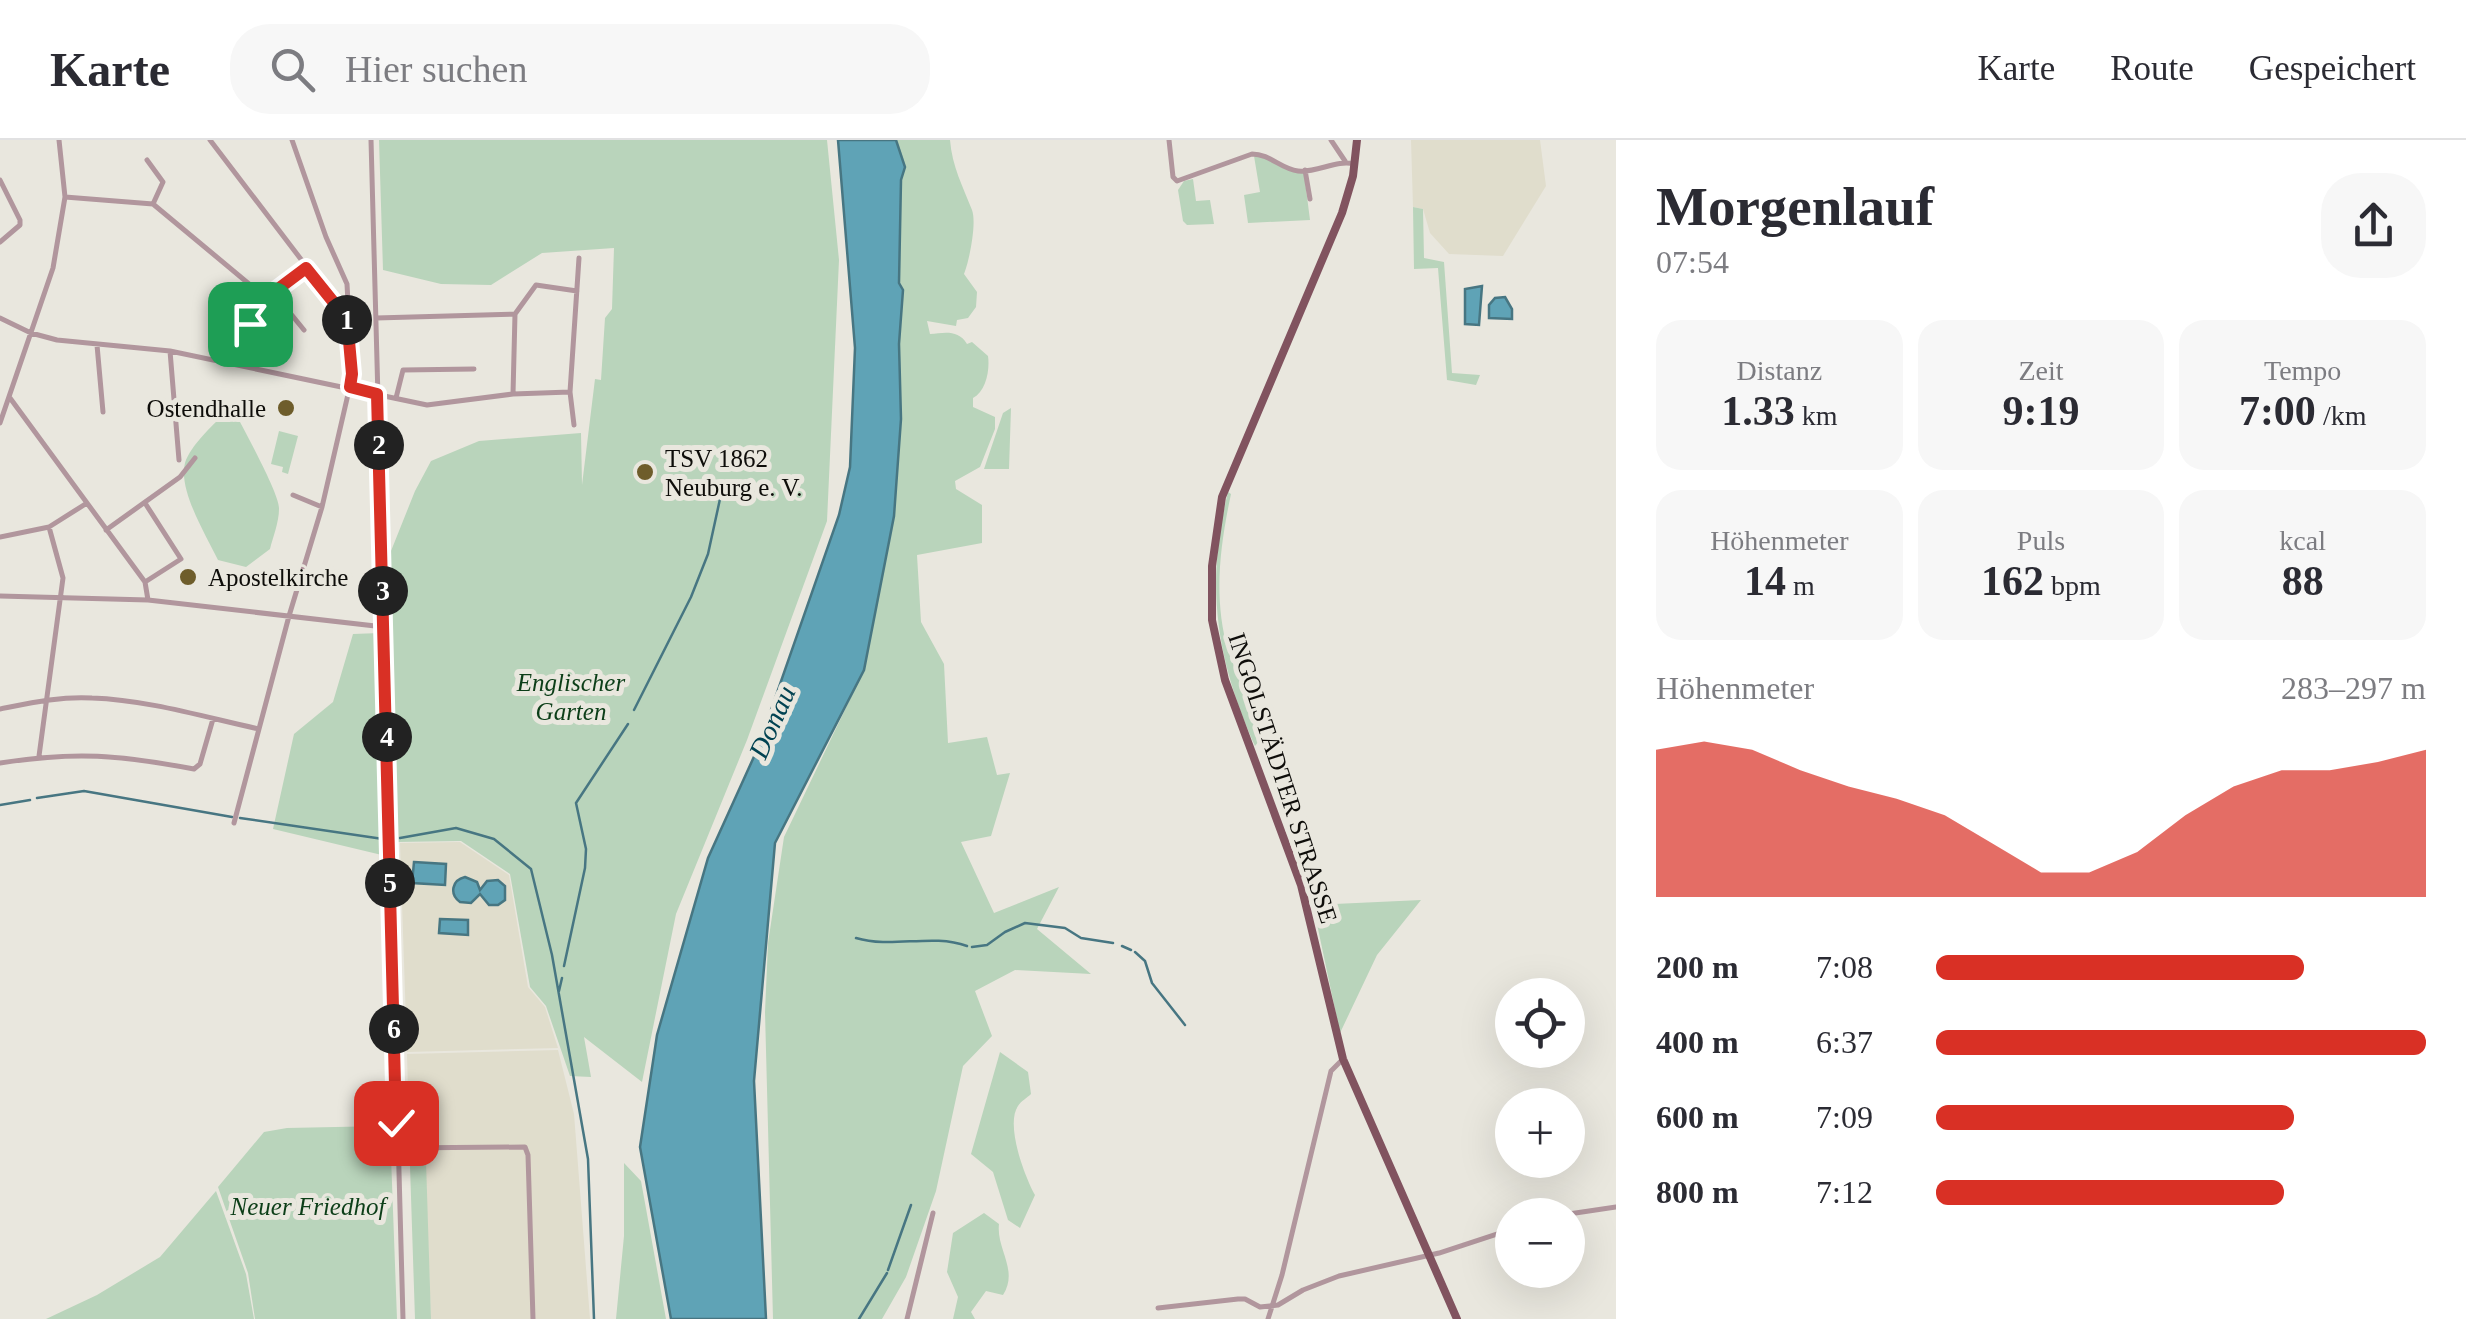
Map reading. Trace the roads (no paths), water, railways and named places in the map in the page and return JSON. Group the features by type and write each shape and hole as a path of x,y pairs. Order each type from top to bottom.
{"main road":[{"name":"INGOLSTÄDTER STRASSE","path":"1358,140 1350,162 1342,213 1222,496 1211,580 1212,620 1225,680 1292,857 1343,1059 1457,1319"}],"street":[{"path":"0,423 51,276 64,197 59,140"},
{"path":"210,140 347,319"},
{"path":"234,824 322,507 352,374 347,284 292,140"},
{"path":"371,140 402,1319"},
{"path":"1169,140 1177,181 1252,154 1265,155 1293,170 1350,162"},
{"path":"1331,140 1350,162"},
{"path":"147,160 163,182 154,204"},
{"path":"1305,170 1310,199"},
{"path":"0,180 20,218 20,225 0,242"},
{"path":"64,197 154,204 266,298"},
{"path":"574,424 570,392 579,258"},
{"path":"249,326 266,298 306,268"},
{"path":"513,394 515,314 536,285 576,291"},
{"path":"273,292 304,330"},
{"path":"376,318 515,314"},
{"path":"0,318 31,333 96,345 170,352 427,405 513,394 570,392"},
{"path":"96,345 103,412"},
{"path":"170,352 179,460"},
{"path":"396,398 403,370 474,369"},
{"path":"10,398 145,582 148,600"},
{"path":"106,530 180,477 195,458"},
{"path":"293,495 322,507"},
{"path":"0,537 48,527 87,503"},
{"path":"145,503 182,559 145,582"},
{"path":"39,757 63,578 48,527"},
{"path":"0,596 148,600 384,627"},
{"path":"0,708 90,698 142,703 259,729"},
{"path":"0,762 109,755 194,769 200,764 213,719"},
{"path":"1264,1319 1273,1305 1331,1071 1343,1059"},
{"path":"397,1148 525,1147 534,1319"},
{"path":"1585,1212 1616,1207"},
{"path":"907,1319 932,1213"},
{"path":"1158,1308 1238,1299 1260,1307 1273,1305 1339,1276 1495,1234"},
{"path":"1260,1307 1264,1319"}],"water":[{"name":"Donau","path":"838,140 896,140 905,167 901,180 899,283 903,290 899,344 901,419 894,516 864,670 775,843 754,1081 766,1319 671,1319 640,1147 657,1035 708,858 757,750 839,515 850,467 855,348"},
{"path":"1482,286 1479,325 1465,324 1465,289"},
{"path":"1505,297 1512,309 1512,319 1489,318 1489,305 1495,298"},
{"path":"414,862 446,864 445,885 412,883"},
{"path":"465,877 477,882 480,890 487,881 498,880 505,886 505,900 489,905 480,894 471,903 460,902 454,888"},
{"path":"440,919 468,920 468,935 439,933"}],"waterway":[{"path":"634,710 691,597 708,554 720,499"},
{"path":"564,966 585,868 586,849 576,803 628,724"},
{"path":"37,798 84,791 232,817"},
{"path":"0,805 30,800"},
{"path":"240,818 383,839"},
{"path":"400,838 456,828 494,839 531,869 552,955 588,1159 594,1319"},
{"path":"972,947 987,945 1025,923 1065,928 1081,938 1113,943"},
{"path":"856,938 940,941 967,946"},
{"path":"1122,946 1131,950"},
{"path":"1135,952 1145,961 1152,983 1185,1025"},
{"path":"559,991 562,978"},
{"path":"888,1270 911,1205"},
{"path":"859,1319 887,1273"}],"place":[{"name":"Ostendhalle","path":"286,408"},
{"name":"TSV 1862 Neuburg e. V.","path":"645,472"},
{"name":"Apostelkirche","path":"188,577"}],"park label":[{"name":"Englischer Garten","path":"571,696"},
{"name":"Neuer Friedhof","path":"308,1206"}]}
